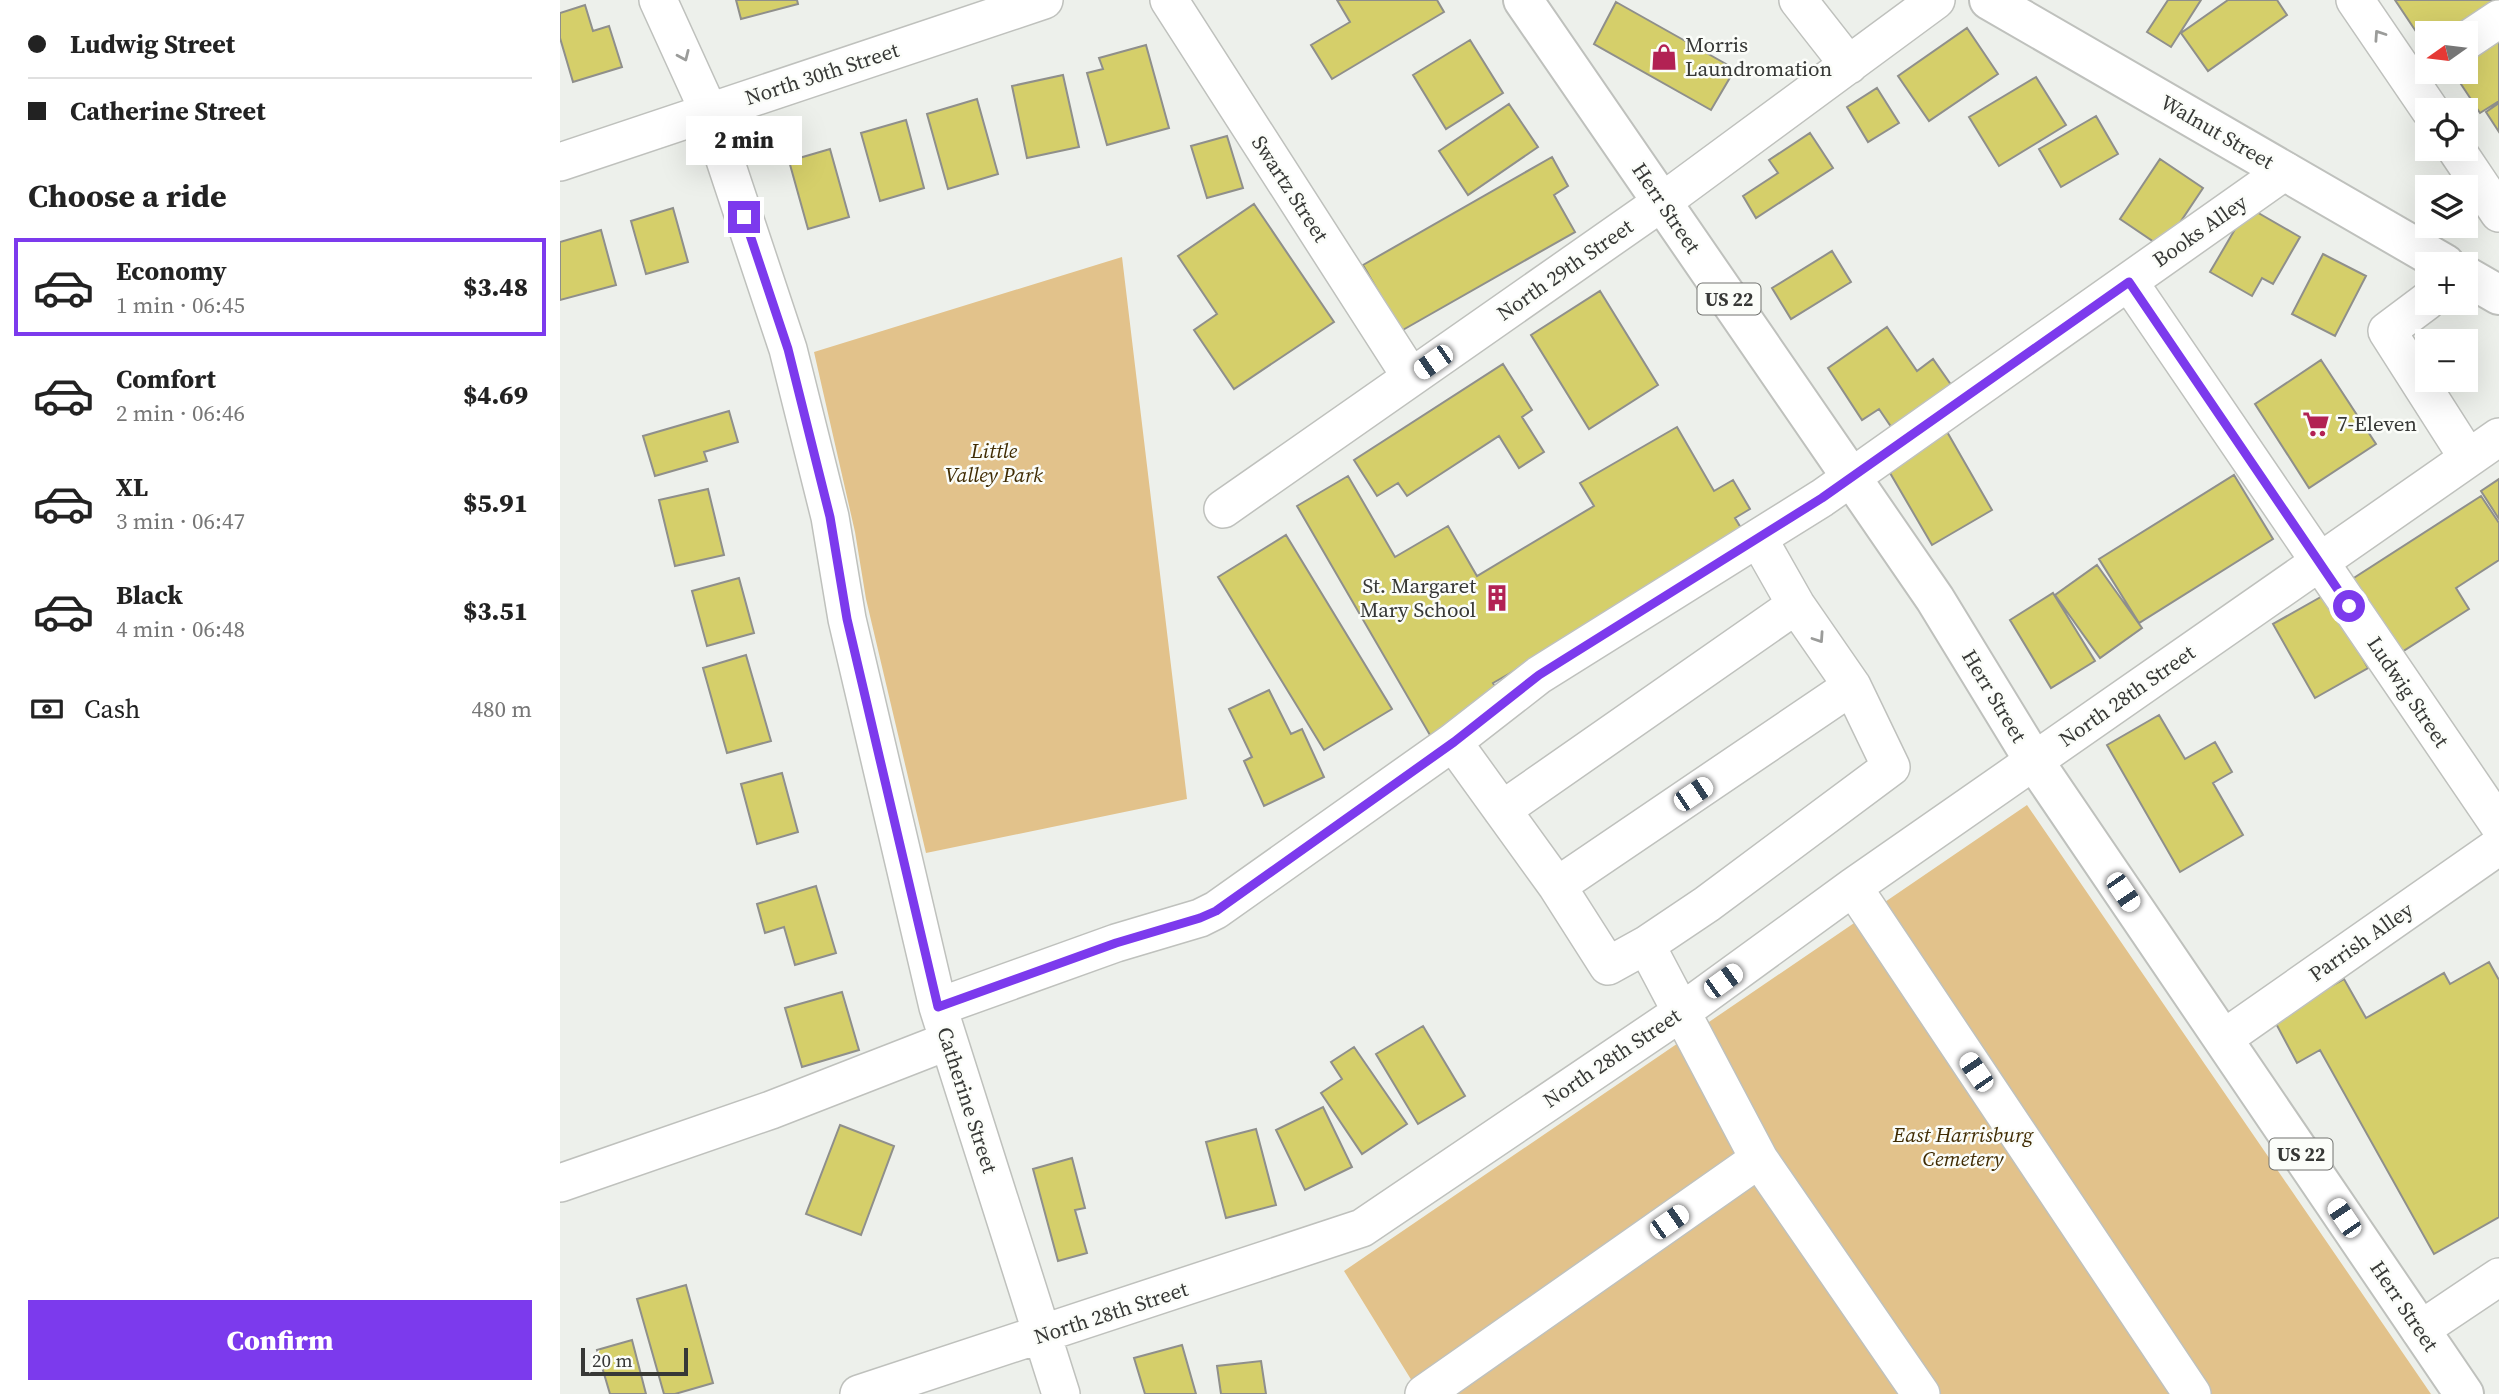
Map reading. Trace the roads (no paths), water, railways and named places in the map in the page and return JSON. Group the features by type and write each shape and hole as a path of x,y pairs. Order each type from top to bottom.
{"main road":[{"name":"Herr Street","path":"1523,0 1935,598 2034,761 2464,1394"},
{"name":"Walnut Street","path":"1989,0 2424,252"},
{"path":"2478,283 2499,295"}],"street":[{"name":"Catherine Street","path":"658,0 709,111 792,362 830,517 847,619 943,1024 1061,1394"},
{"name":"North 30th Street","path":"560,162 1044,0"},
{"name":"Swartz Street","path":"1169,0 1411,377"},
{"path":"1798,0 1849,65"},
{"name":"North 29th Street","path":"1223,509 1662,202 1936,0"},
{"path":"2355,0 2415,70"},
{"path":"2478,33 2499,19"},
{"path":"2464,161 2499,213"},
{"name":"Books Alley","path":"560,1183 771,1110 943,1024 1116,943 1216,911 1454,742 1539,675 1852,478 2285,171"},
{"name":"Ludwig Street","path":"2129,282 2499,825"},
{"path":"2415,310 2387,331 2468,458"},
{"name":"North 28th Street","path":"859,1394 1042,1336 1362,1228 1679,1013 1853,887 2499,437"},
{"path":"1454,742 1557,886 1608,966 1646,945 1707,904 1891,767 1852,686 1796,605 1758,538"},
{"path":"1502,810 1796,605"},
{"path":"1557,886 1852,686"},
{"name":"Parrish Alley","path":"2223,1039 2499,846"},
{"path":"1853,887 2192,1394"},
{"path":"1646,945 1679,1013 1759,1159 1921,1394"},
{"path":"1424,1394 1759,1159"},
{"path":"2420,1330 2499,1277"}],"place":[{"name":"Morris Laundromation","path":"1664,57"},
{"name":"7-Eleven","path":"2316,424"},
{"name":"St. Margaret Mary School","path":"1497,598"}],"park label":[{"name":"Little Valley Park","path":"994,463"},
{"name":"East Harrisburg Cemetery","path":"1963,1147"}]}
